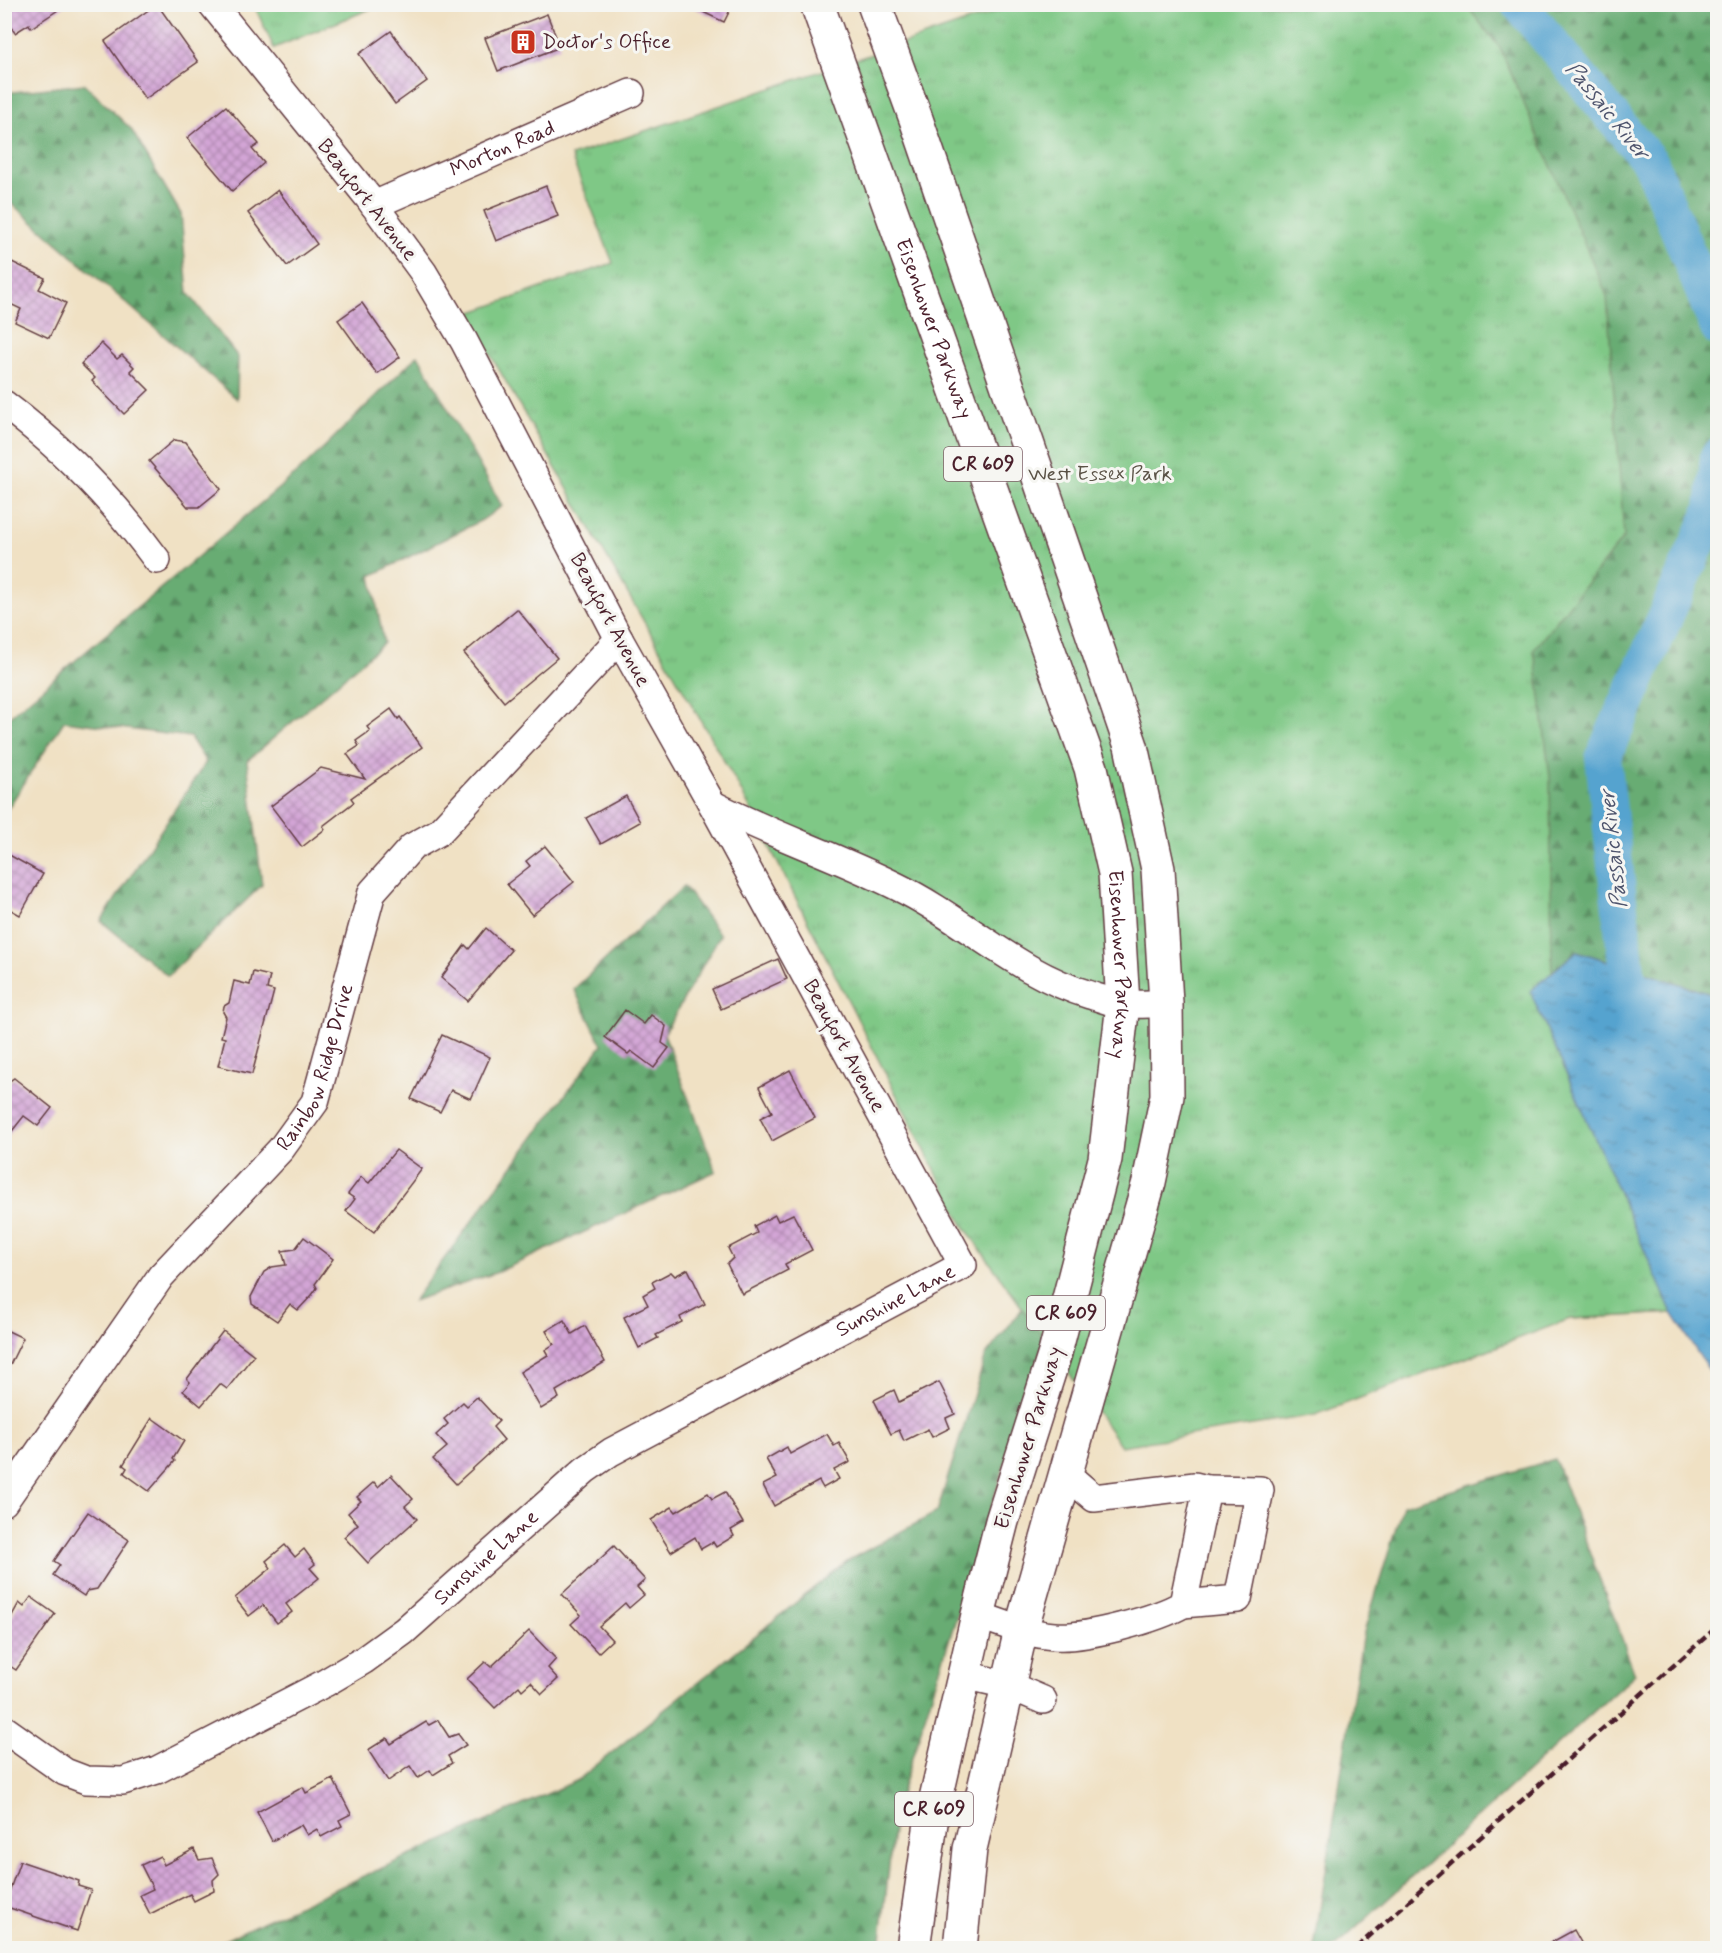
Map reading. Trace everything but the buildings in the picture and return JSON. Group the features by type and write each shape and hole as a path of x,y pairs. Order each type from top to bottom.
{"main road":[{"name":"Eisenhower Parkway","path":"817,4 1091,768 1115,873 1123,1005 1106,1159 1055,1353 1002,1521 978,1616 932,1816 913,1948"},
{"name":"Eisenhower Parkway","path":"874,4 916,119 1131,746 1158,869 1167,1003 1165,1107 1146,1193 1021,1630 970,1849 960,1948"}],"street":[{"name":"Beaufort Avenue","path":"212,4 374,205 423,272 464,341 619,639 712,804 963,1265"},
{"name":"Morton Road","path":"374,205 632,93"},
{"path":"4,404 45,435 77,465 122,513 157,560"},
{"name":"Rainbow Ridge Drive","path":"4,1502 13,1474 161,1276 281,1149 315,1102 372,892 412,847 439,832 619,639"},
{"path":"712,804 750,823 822,852 898,887 941,912 1028,970 1072,989 1123,1005 1167,1003"},
{"name":"Sunshine Lane","path":"4,1729 65,1772 86,1780 123,1781 157,1770 325,1683 364,1660 404,1631 585,1470 611,1452 963,1265"},
{"path":"978,1616 1021,1630 1058,1636 1121,1626 1168,1613 1183,1604 1238,1599 1260,1490 1207,1489 1195,1486 1094,1498 1066,1474"},
{"path":"1183,1604 1207,1489"},
{"path":"964,1675 1008,1685 1043,1700"}],"green space":[{"path":"254,5 380,5 274,48"},
{"name":"West Essex Park","path":"1016,5 1466,5 1500,48 1607,296 1624,537 1534,649 1550,777 1552,981 1672,1313 1570,1319 1315,1415 1121,1446 963,1225 739,787 467,314 613,263 571,156"},
{"path":"1092,5 1717,5 1717,996 1577,951 1531,991 1672,1313 1570,1319"},
{"path":"84,84 131,129 181,214 188,293 238,357 237,399 5,198 5,93"},
{"path":"418,355 502,506 482,520 371,576 384,643 247,761 262,885 168,976 101,921 206,762 190,737 64,721 5,813 5,720 306,465"},
{"path":"684,886 720,935 664,1034 716,1171 498,1272 413,1301 602,1045 574,989"},
{"path":"1093,1035 1043,1342 895,1812 880,1948 209,1948 578,1780 847,1561 937,1512 986,1355 1029,1300"},
{"path":"1555,1459 1635,1674 1334,1948 1314,1948 1362,1639 1403,1505"}],"water":[{"path":"1577,951 1717,996 1717,1383 1672,1313 1530,991"}],"waterway":[{"name":"Passaic River","path":"1519,4 1651,163 1718,328"},
{"name":"Passaic River","path":"1632,1016 1603,757 1713,509 1718,456"}],"railway":[{"path":"1356,1948 1718,1626"}],"place":[{"name":"Doctor's Office","path":"523,42"}]}
